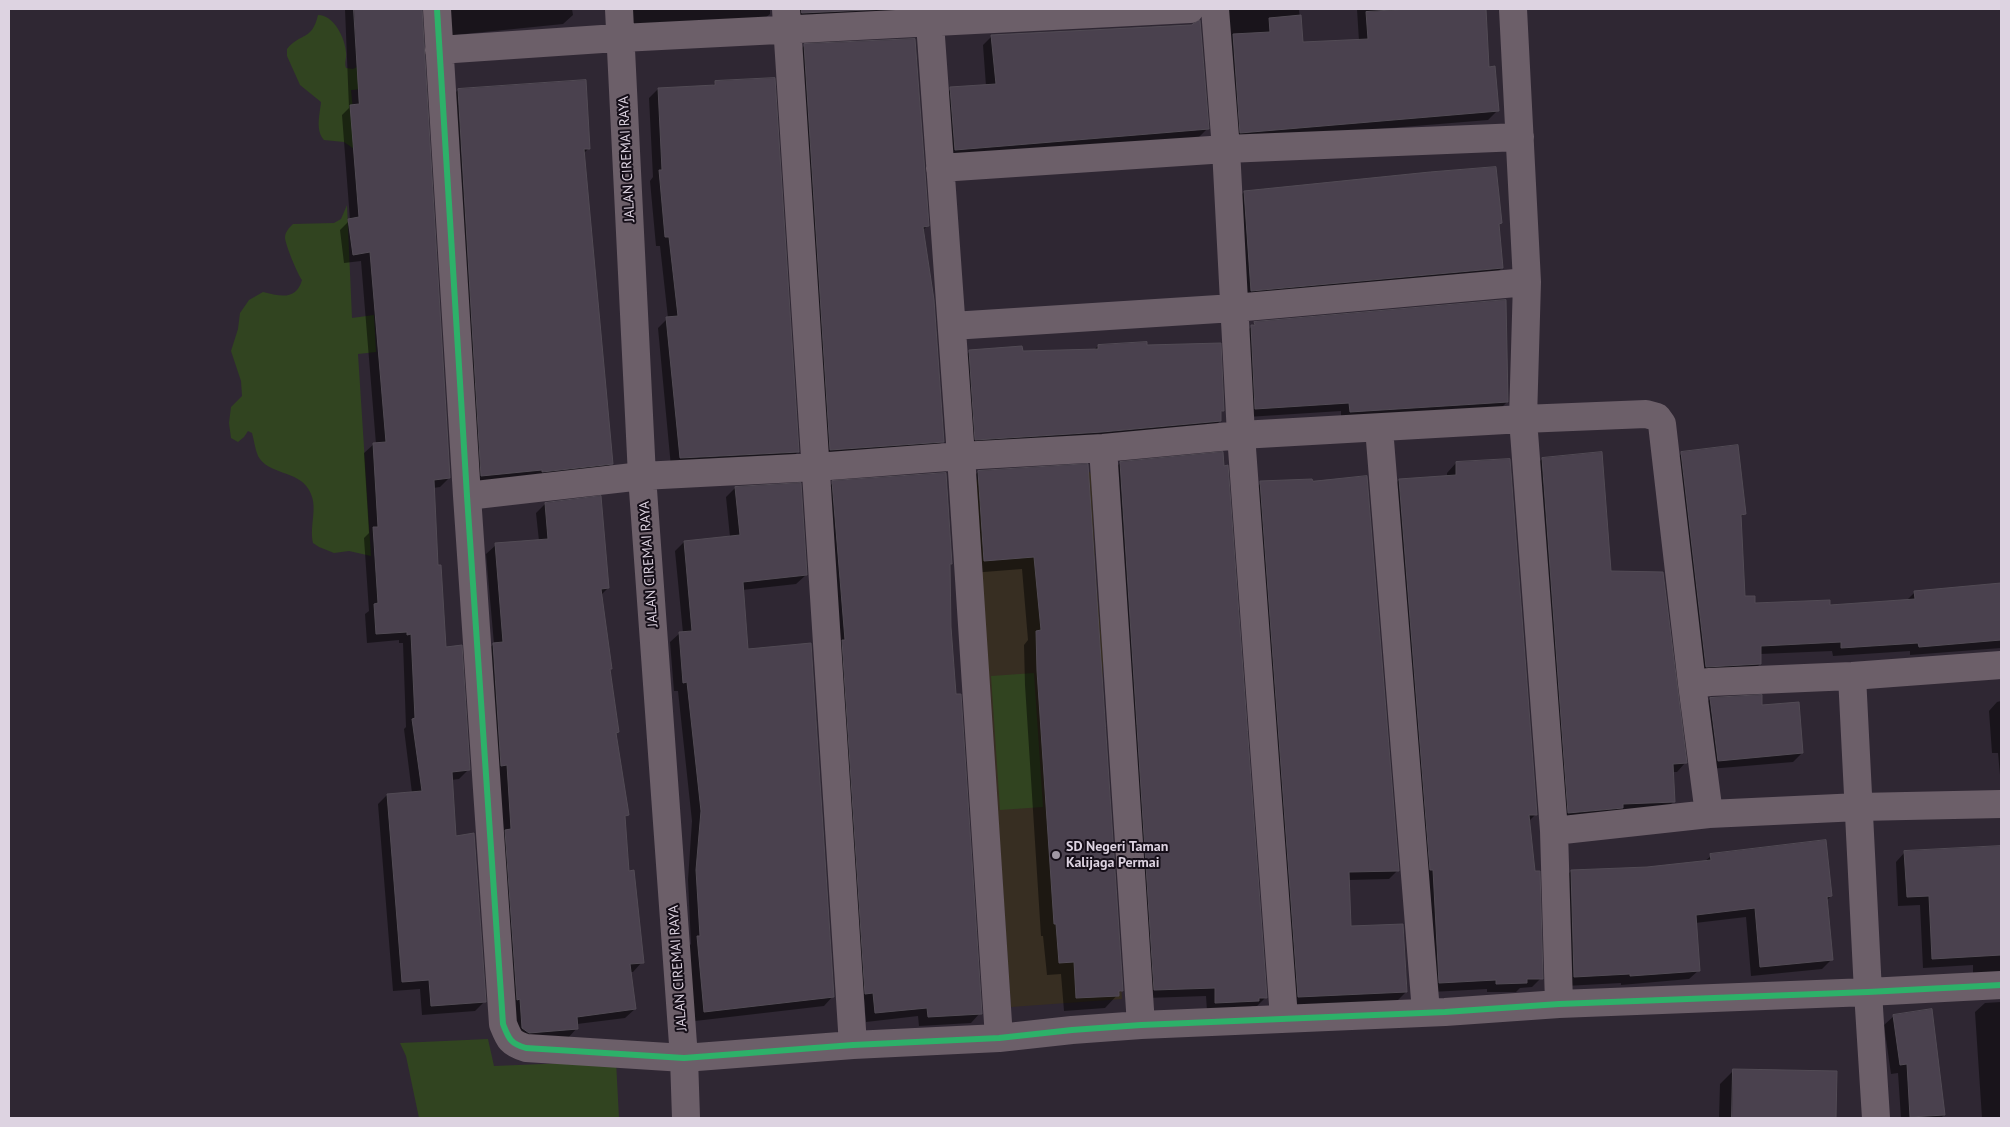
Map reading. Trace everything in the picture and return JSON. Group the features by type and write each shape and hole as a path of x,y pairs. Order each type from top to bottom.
{"street":[{"path":"437,9 502,1024 514,1044 526,1048 684,1058 853,1045 999,1038 1141,1025 1559,1004 2001,985"},
{"name":"JALAN CIREMAI RAYA","path":"619,9 642,476 684,1058 686,1118"},
{"path":"439,50 621,38 787,20 1190,9"},
{"path":"1215,9 1226,149 1241,435 1284,1018"},
{"path":"1514,9 1527,282 1523,418 1554,831 1559,1004"},
{"path":"930,15 999,1038"},
{"path":"787,20 853,1045"},
{"path":"940,168 1226,149 1520,137"},
{"path":"952,326 1234,308 1527,282"},
{"path":"467,496 642,476 816,468 961,456 1103,448 1241,435 1523,418 1646,414 1657,417 1662,424 1709,814"},
{"path":"1379,428 1426,1012"},
{"path":"1103,448 1141,1025"},
{"path":"1692,684 1852,676 2001,665"},
{"path":"1852,676 1876,1118"},
{"path":"1554,831 1709,814 1859,807 2001,804"}],"shaded area":[{"name":"SD Negeri Taman Kalijaga Permai","path":"1090,472 1096,579 1103,656 1102,711 1122,999 1011,1007 975,482 978,479"}],"green space":[{"path":"318,15 329,19 338,28 345,46 346,68 353,69 361,65 382,87 351,90 357,151 344,142 324,140 321,136 319,117 321,102 300,85 287,56 287,49 313,29"},
{"path":"347,205 352,318 374,315 376,352 358,354 371,556 349,551 334,553 313,543 314,509 309,490 298,479 269,467 263,462 258,456 252,433 248,431 238,442 231,438 229,423 231,407 242,396 241,381 231,351 238,329 240,313 249,300 263,292 287,295 292,294 299,287 302,280 297,272 285,238 286,232 293,224 334,223 341,219"},
{"path":"1034,673 1043,807 1000,810 991,676"},
{"path":"488,1039 494,1066 616,1061 619,1118 419,1118 406,1056 400,1043"}],"building":[{"path":"354,9 422,9 450,478 434,480 438,565 441,565 446,647 462,645 470,770 452,772 456,836 474,833 486,1002 431,1006 429,980 402,982 387,794 422,791 412,719 415,718 411,634 407,635 407,632 376,634 374,604 378,603 373,527 378,527 373,443 386,442 370,252 353,255 348,219 359,217 350,105 359,104"},
{"path":"802,9 888,9 802,13"},
{"path":"1409,9 1486,9 1489,67 1495,66 1499,111 1240,133 1233,34 1270,32 1269,18 1301,15 1303,42 1368,39 1366,12"},
{"path":"1200,20 1209,129 955,150 950,87 996,84 991,35 1191,25"},
{"path":"915,39 929,226 923,227 934,300 944,442 830,450 804,44"},
{"path":"775,78 799,452 680,458 666,317 678,316 669,237 665,237 659,170 662,170 658,88 715,85 715,81"},
{"path":"586,80 590,149 584,149 613,464 542,472 542,470 481,476 458,89"},
{"path":"1496,167 1502,223 1499,224 1503,268 1251,291 1244,191"},
{"path":"1506,300 1508,402 1350,412 1349,403 1255,409 1251,325 1255,325 1254,322"},
{"path":"1147,342 1147,345 1221,343 1224,411 1221,411 1221,421 1102,432 975,440 969,350 1022,346 1023,351 1098,349 1098,345"},
{"path":"1738,445 1746,514 1741,515 1745,596 1755,596 1755,603 1830,600 1830,605 1915,599 1914,591 2001,583 2001,640 1919,647 1918,643 1841,648 1841,642 1761,646 1761,664 1706,667 1681,452"},
{"path":"1223,452 1224,466 1228,465 1267,998 1259,998 1259,1001 1215,1003 1215,988 1154,990 1120,462"},
{"path":"1602,452 1611,571 1663,572 1687,763 1673,764 1675,802 1623,804 1623,808 1568,813 1542,458"},
{"path":"1510,459 1537,815 1529,815 1535,871 1540,871 1543,979 1527,979 1527,983 1496,984 1496,980 1439,983 1433,870 1430,870 1399,479 1456,475 1456,462"},
{"name":"SD Negeri Taman Kalijaga Permai","path":"1088,464 1123,991 1119,991 1119,996 1076,998 1074,962 1059,963 1056,924 1054,924 1037,671 1036,631 1041,630 1034,557 984,561 978,471"},
{"path":"946,473 952,564 950,564 951,627 956,694 961,694 982,1014 928,1017 927,1008 875,1013 873,993 865,994 842,640 845,640 832,481"},
{"path":"1367,476 1399,871 1349,872 1351,926 1403,924 1407,992 1298,997 1260,481 1312,479 1313,481"},
{"path":"801,483 807,575 743,582 748,649 811,643 834,997 704,1012 697,936 700,936 696,870 701,811 687,682 683,683 679,632 692,631 684,541 740,535 735,487"},
{"path":"601,496 609,588 601,589 619,732 616,733 629,815 625,816 629,871 634,870 644,963 630,964 636,1009 577,1017 578,1029 529,1033 522,1028 520,999 517,1000 505,830 511,829 507,765 501,766 493,643 503,642 495,543 548,539 545,503"},
{"path":"1762,695 1762,705 1799,702 1803,753 1718,761 1710,698"},
{"path":"1826,840 1832,896 1827,897 1833,960 1760,967 1755,908 1696,915 1700,971 1630,976 1630,974 1574,977 1571,870 1647,867 1711,860 1710,854"},
{"path":"2001,846 2001,955 1932,959 1929,896 1907,897 1904,851"},
{"path":"1932,1009 1945,1115 1910,1117 1907,1064 1900,1065 1893,1015"},
{"path":"1733,1069 1837,1071 1836,1118 1732,1118"}],"cycle path":[{"path":"437,9 467,496 503,1024 509,1037 516,1044 526,1048 684,1058 853,1045 999,1038 1141,1025 1445,1012 1559,1004 2001,985"}],"place":[{"name":"SD Negeri Taman Kalijaga Permai","path":"1056,855"}]}
